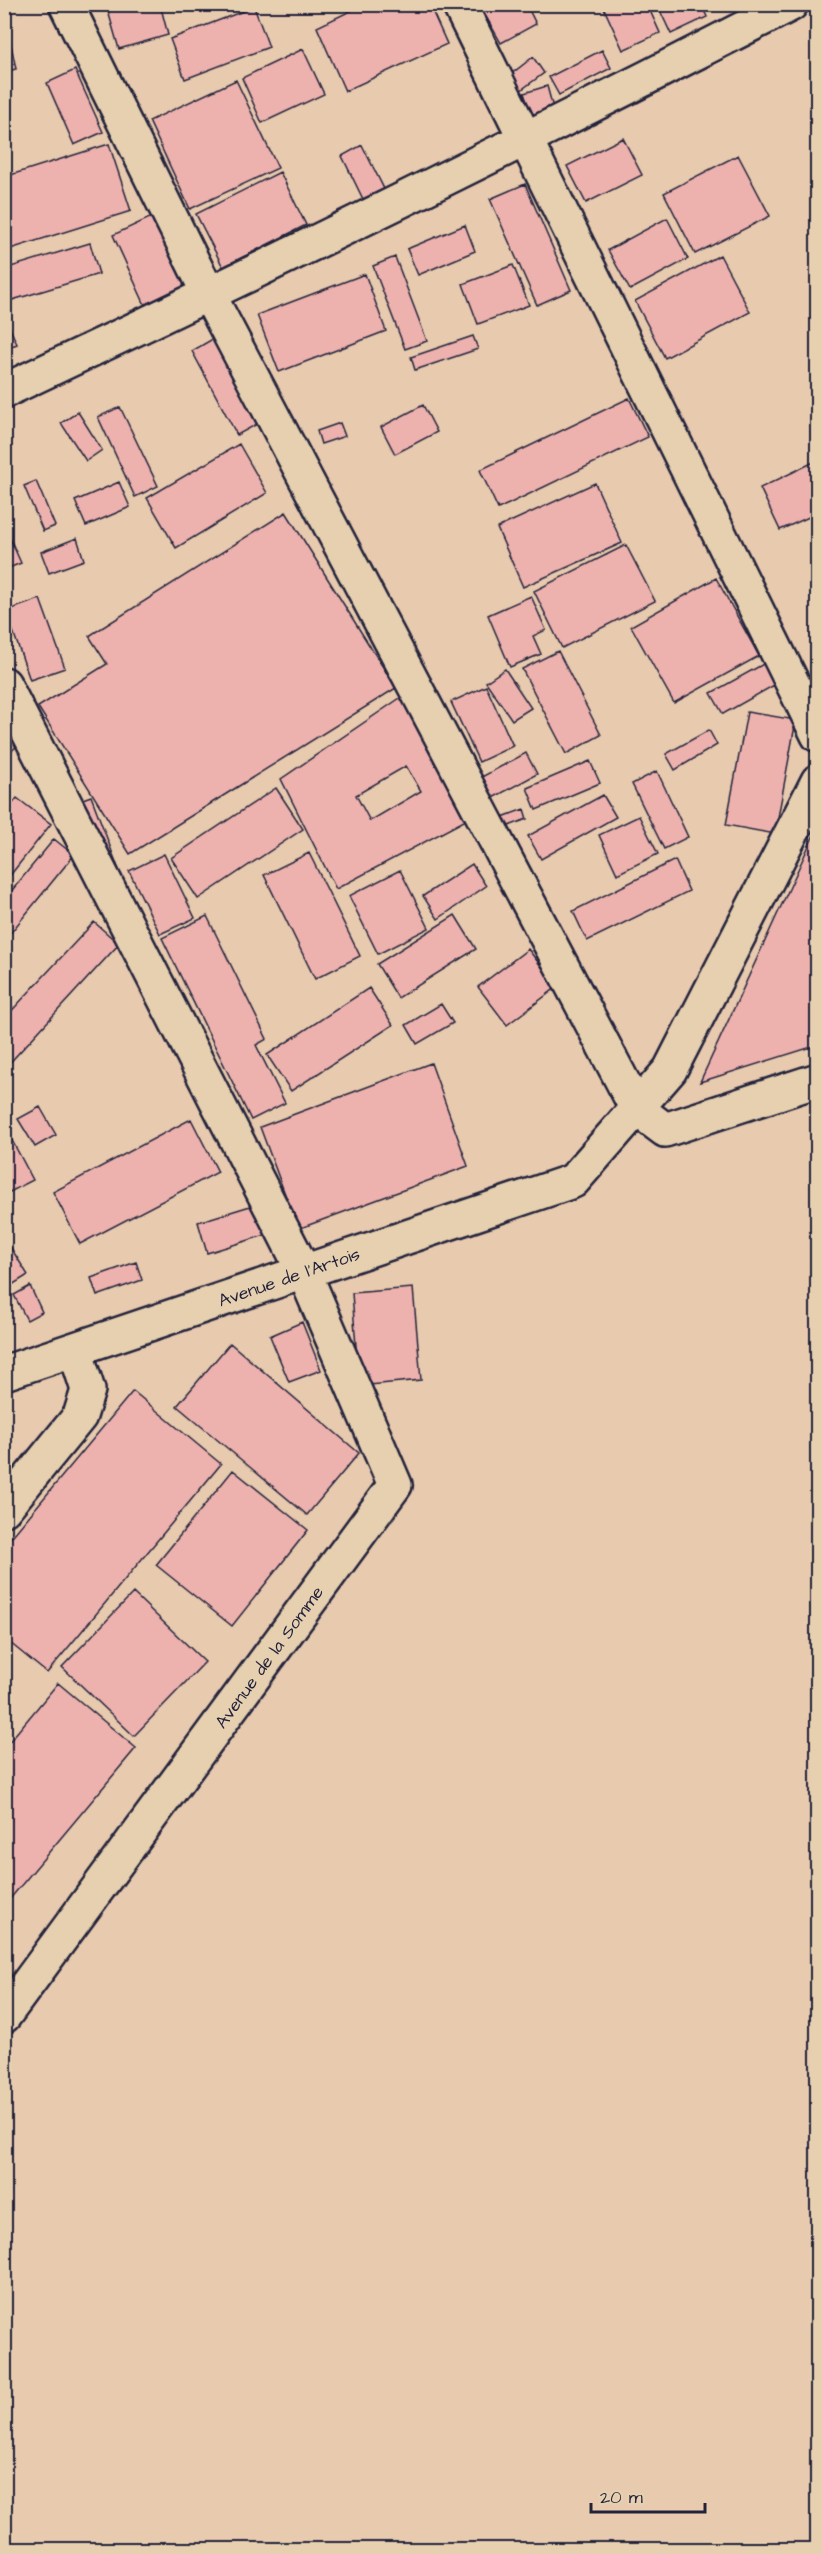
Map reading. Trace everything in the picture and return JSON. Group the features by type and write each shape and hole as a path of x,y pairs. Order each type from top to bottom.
{"street":[{"path":"66,4 209,295 637,1109 666,1130 818,1080"},
{"path":"459,4 818,735"},
{"path":"4,390 209,295 526,141 791,4"},
{"path":"4,684 304,1272"},
{"path":"637,1109 670,1070 818,781"},
{"name":"Avenue de l'Artois","path":"4,1373 573,1181 637,1109"},
{"name":"Avenue de la Somme","path":"4,2016 395,1485 304,1272"},
{"path":"4,1509 80,1416 88,1390 75,1350"}],"building":[{"path":"106,4 160,4 168,35 119,49"},
{"path":"365,4 429,4 447,44 345,91 317,27"},
{"path":"479,4 526,4 536,24 501,43"},
{"path":"602,4 647,4 660,33 623,50"},
{"path":"657,4 701,4 707,17 671,34"},
{"path":"254,7 269,47 185,79 170,39"},
{"path":"9,35 16,69 4,72 4,37"},
{"path":"303,49 324,94 262,123 242,78"},
{"path":"602,50 611,68 559,95 549,77"},
{"path":"533,57 544,73 521,90 510,75"},
{"path":"75,70 103,132 74,145 47,83"},
{"path":"236,80 278,168 190,209 149,121"},
{"path":"547,86 553,108 531,116 524,93"},
{"path":"623,138 642,175 586,203 567,166"},
{"path":"109,144 131,211 4,251 4,177"},
{"path":"362,145 384,189 363,199 342,156"},
{"path":"738,155 770,216 695,254 664,193"},
{"path":"280,172 306,225 223,267 196,214"},
{"path":"525,184 571,290 537,305 490,199"},
{"path":"156,215 187,285 145,305 113,235"},
{"path":"667,218 688,259 630,290 608,250"},
{"path":"465,225 475,251 418,275 407,249"},
{"path":"90,243 99,274 9,301 4,286 4,269"},
{"path":"720,255 750,312 665,358 635,301"},
{"path":"395,257 427,341 405,349 373,266"},
{"path":"513,265 529,305 478,324 463,284"},
{"path":"365,274 386,331 279,372 257,315"},
{"path":"4,315 17,344 4,349"},
{"path":"473,336 478,349 415,370 411,357"},
{"path":"216,337 261,422 237,435 192,351"},
{"path":"629,398 648,437 498,509 480,470"},
{"path":"423,405 437,432 395,454 381,427"},
{"path":"120,407 158,486 135,497 98,417"},
{"path":"78,412 102,450 86,461 61,423"},
{"path":"340,423 345,436 321,444 317,431"},
{"path":"239,444 267,493 176,548 147,498"},
{"path":"818,460 818,513 780,530 760,488"},
{"path":"36,481 55,526 43,531 24,486"},
{"path":"119,482 130,507 86,526 75,501"},
{"path":"595,483 622,543 523,587 497,528"},
{"path":"286,512 396,688 130,854 38,707 107,664 89,636"},
{"path":"4,525 21,563 4,570"},
{"path":"77,538 84,560 49,573 41,552"},
{"path":"626,545 655,601 562,648 534,591"},
{"path":"716,578 759,656 674,703 631,626"},
{"path":"531,596 546,630 533,636 541,654 510,667 488,615"},
{"path":"40,599 65,668 30,680 6,611"},
{"path":"558,651 601,735 566,754 522,669"},
{"path":"767,662 778,683 723,714 711,693"},
{"path":"505,669 531,708 512,720 486,682"},
{"path":"486,686 513,746 479,762 451,702"},
{"path":"403,696 468,819 336,889 281,779","holes":["406,766 421,791 370,821 356,795"]},
{"path":"747,712 796,720 775,834 726,825"},
{"path":"709,730 717,745 675,770 666,754"},
{"path":"4,731 18,745 4,758"},
{"path":"526,753 537,774 487,801 476,780"},
{"path":"590,761 600,783 536,810 527,788"},
{"path":"657,771 688,837 664,849 632,784"},
{"path":"276,788 303,829 198,899 171,858"},
{"path":"603,795 616,817 541,859 528,836"},
{"path":"91,796 119,870 107,875 80,800"},
{"path":"17,798 51,824 4,883 4,815"},
{"path":"524,809 527,819 501,829 497,819"},
{"path":"639,816 658,854 617,874 599,835"},
{"path":"818,826 818,1045 700,1082"},
{"path":"54,839 74,855 4,941 4,900"},
{"path":"309,853 360,956 315,979 264,875"},
{"path":"164,854 195,918 160,934 129,871"},
{"path":"675,860 689,891 587,941 573,911"},
{"path":"472,864 486,886 438,919 423,896"},
{"path":"400,870 429,928 378,954 349,896"},
{"path":"455,915 476,949 398,998 377,964"},
{"path":"207,916 267,1039 256,1045 285,1103 251,1120 162,938"},
{"path":"94,922 119,944 4,1069 4,1019"},
{"path":"528,949 557,987 507,1025 478,987"},
{"path":"369,988 393,1025 291,1091 267,1055"},
{"path":"441,1004 453,1023 417,1044 406,1025"},
{"path":"431,1063 468,1166 298,1229 260,1127"},
{"path":"40,1107 56,1135 35,1147 18,1119"},
{"path":"191,1119 218,1172 80,1244 53,1192"},
{"path":"6,1129 33,1180 4,1195 4,1130"},
{"path":"260,1203 269,1234 207,1253 198,1222"},
{"path":"4,1237 28,1275 7,1288 4,1285"},
{"path":"136,1262 142,1280 97,1296 91,1278"},
{"path":"30,1286 42,1312 27,1320 14,1295"},
{"path":"413,1288 421,1380 359,1386 352,1293"},
{"path":"302,1322 321,1370 289,1382 270,1336"},
{"path":"230,1343 359,1453 307,1515 177,1406"},
{"path":"133,1391 221,1464 47,1673 4,1638 4,1546"},
{"path":"233,1470 308,1530 232,1626 156,1565"},
{"path":"133,1593 205,1662 134,1736 62,1667"},
{"path":"58,1683 136,1748 4,1906 4,1748"}]}
